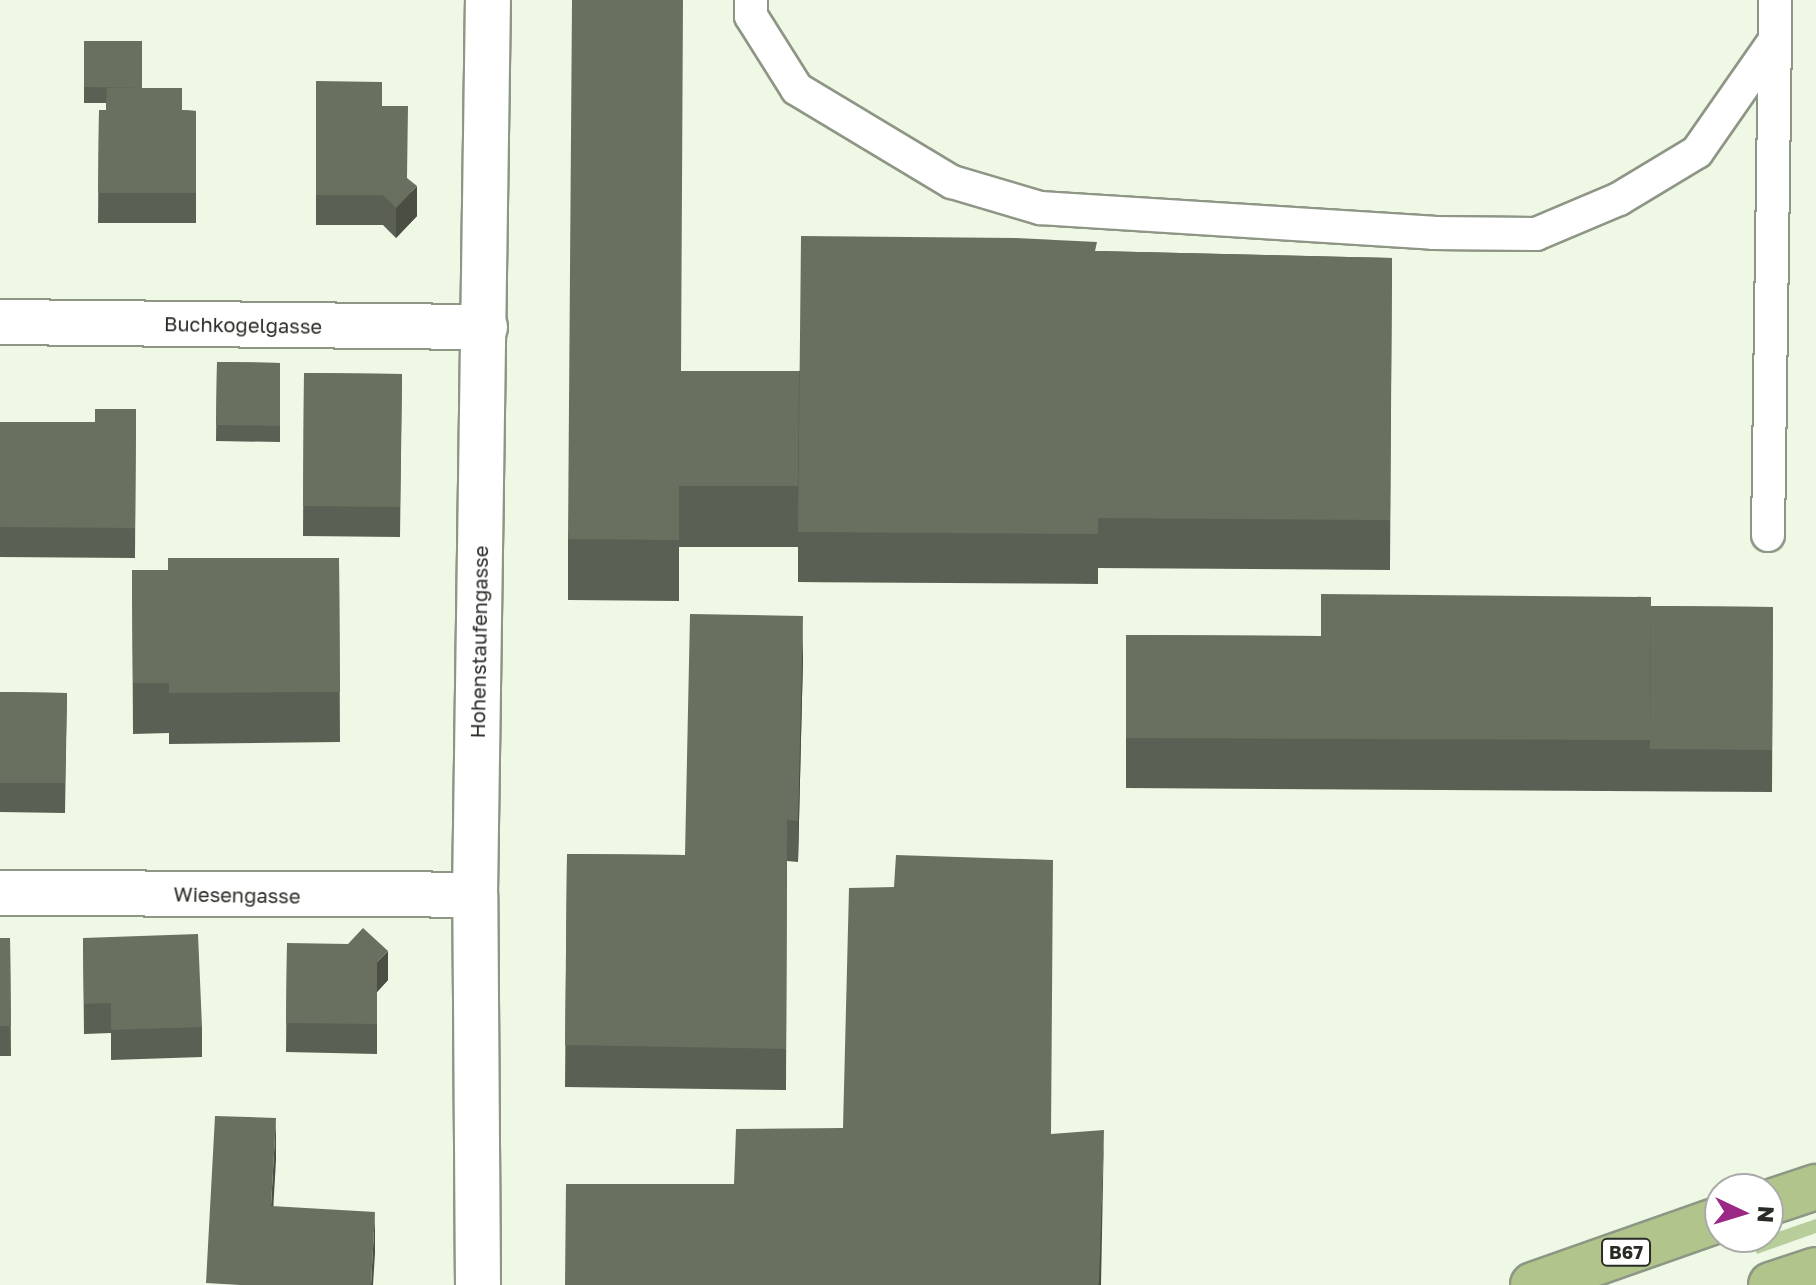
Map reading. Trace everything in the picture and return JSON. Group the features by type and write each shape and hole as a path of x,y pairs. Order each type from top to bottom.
{"main road":[{"path":"1784,1198 1816,1187"},
{"name":"B67","path":"1533,1285 1704,1225"},
{"path":"1771,1285 1816,1270"}],"street":[{"name":"Hohenstaufengasse","path":"478,1285 475,895 488,0"},
{"name":"Buchkogelgasse","path":"0,322 485,327"},
{"name":"Wiesengasse","path":"0,893 475,895"}],"lane":[{"path":"751,0 751,16 797,89 952,182 1040,208 1433,233 1536,234 1619,199 1697,152 1775,40"},
{"path":"1768,535 1775,0"}],"green space":[{"path":"1816,1219 1816,1233 1784,1244 1784,1230"}],"building":[{"path":"572,0 683,0 681,371 799,371 798,486 679,486 679,540 568,539"},
{"path":"84,41 142,41 142,88 84,87"},
{"path":"316,81 382,82 382,106 408,106 407,178 417,186 396,208 383,195 316,195"},
{"path":"107,88 182,88 182,110 196,111 196,193 98,193 99,110 106,110"},
{"path":"801,236 1016,238 1097,242 1095,251 1392,258 1390,520 1098,518 1098,534 798,532"},
{"path":"217,362 280,363 280,426 216,425"},
{"path":"304,373 402,374 400,507 303,506"},
{"path":"95,409 136,409 135,528 0,527 0,422 95,422"},
{"path":"168,558 339,558 340,692 169,693 169,683 133,683 132,570 168,570"},
{"path":"1321,594 1651,597 1650,740 1126,738 1126,635 1321,636"},
{"path":"1651,606 1773,607 1772,750 1650,749"},
{"path":"690,614 803,616 798,821 787,820 786,1049 565,1045 567,854 685,855"},
{"path":"0,692 67,693 65,783 0,783"},
{"path":"896,855 1053,860 1051,1134 1104,1130 1098,1285 565,1285 566,1184 734,1184 736,1129 843,1128 849,888 894,887"},
{"path":"363,928 388,951 377,962 377,1024 286,1023 287,943 348,944"},
{"path":"198,934 202,1027 111,1030 111,1003 84,1004 83,938"},
{"path":"0,938 10,938 11,1026 0,1026"},
{"path":"215,1116 276,1118 271,1206 375,1212 371,1285 206,1283"}]}
